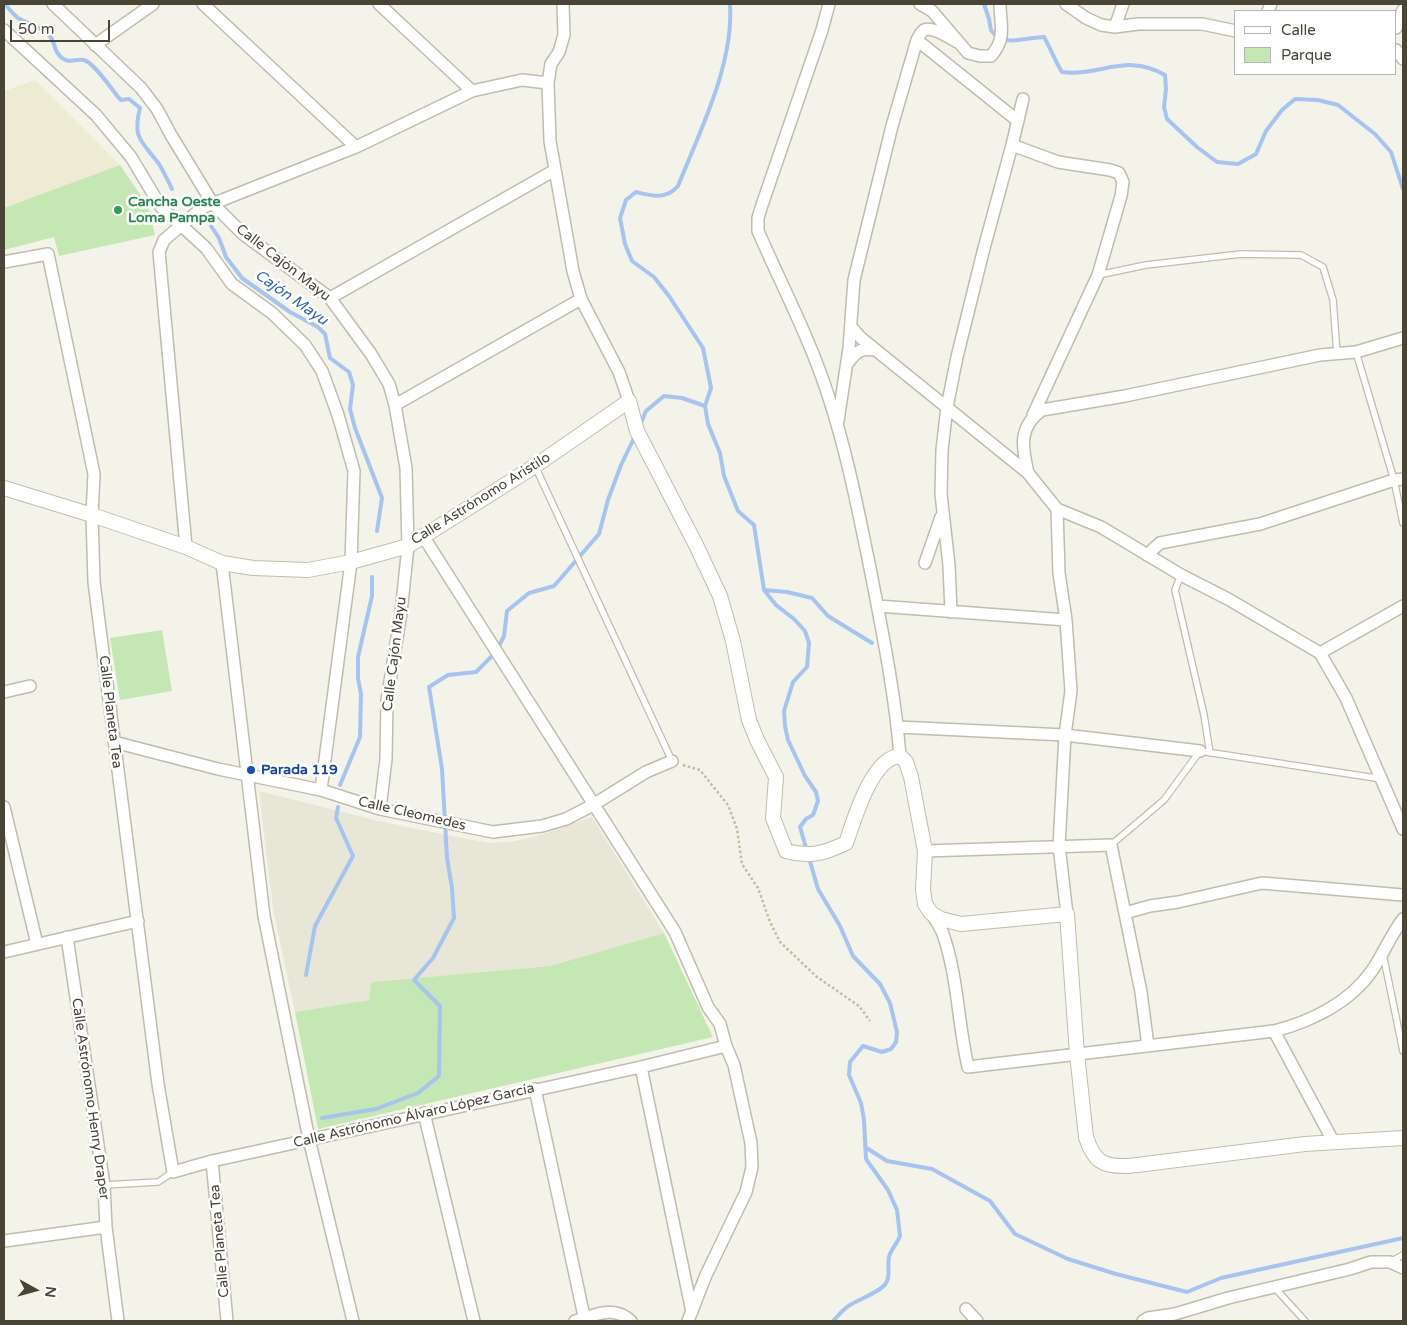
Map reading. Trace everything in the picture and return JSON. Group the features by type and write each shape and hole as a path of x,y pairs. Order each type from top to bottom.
{"street":[{"name":"Calle Cajón Mayu","path":"53,4 141,88 157,109 213,204 243,234 330,298 372,354 389,384 395,405 406,468 408,546 401,613 388,700 386,759 380,809"},
{"path":"95,45 153,4"},
{"path":"203,4 356,146"},
{"path":"379,4 472,91"},
{"path":"563,4 564,35 559,52 551,64 548,82 550,140 573,271 581,299 619,372 637,431 720,596 733,641 749,720 776,777 772,818 786,851 800,854 825,853 846,843 858,807 874,775 893,756 900,756"},
{"path":"829,4 822,30 758,218 758,231 804,333 828,395 838,430 858,511 878,606 898,727 900,756 906,762 911,777 925,851 923,890 925,904 944,935 946,942 954,981 962,1043 968,1067 1274,1031 1292,1026 1339,1002 1357,990 1372,971 1392,934 1403,919"},
{"path":"920,4 932,11 968,53 980,56 991,56 998,48 1002,27 1000,4"},
{"path":"1066,4 1086,18 1102,25 1202,24 1234,31"},
{"path":"1115,26 1123,4"},
{"path":"1397,25 1403,10"},
{"path":"838,430 851,327 854,280 892,126 917,40 922,32 927,29 934,30 959,43"},
{"path":"4,30 96,116 131,157 161,207 206,248 232,284 272,313 305,345 322,371 338,415 354,471 351,562 321,790"},
{"path":"917,40 1018,121"},
{"path":"186,547 159,252 164,240 202,208 356,146 472,91 522,80 548,82"},
{"path":"951,612 949,565 942,513 942,450 947,407 957,356 1023,99"},
{"path":"1012,145 1058,162 1119,173 1122,182 1121,196 1098,276 1033,416 1026,427 1023,444 1028,472"},
{"path":"330,298 555,170"},
{"name":"Calle Planeta Tea","path":"4,262 48,254 94,474 92,515 94,582 158,1084 173,1172"},
{"path":"395,405 581,299"},
{"path":"851,327 876,350 1028,472 1058,509 1102,527 1181,575 1228,599 1320,653 1346,698 1403,829"},
{"path":"1033,416 1042,410 1125,396 1311,357 1356,352 1403,338"},
{"path":"846,365 856,352 863,348 876,350"},
{"name":"Calle Astrónomo Aristilo","path":"4,488 186,547 222,563 253,568 308,570 351,562 408,546 535,466 629,401"},
{"path":"1147,555 1160,542 1260,524 1398,480"},
{"path":"1058,509 1059,573 1066,620 1070,691 1065,735 1059,846 1067,914 1077,1054 1086,1137 1090,1149 1096,1159 1106,1165 1129,1166 1333,1141 1351,1142 1403,1138"},
{"path":"925,563 942,513"},
{"path":"423,536 675,932 708,1007 720,1024 734,1065 742,1100 751,1143 752,1167 746,1192 706,1275 690,1317"},
{"path":"222,563 264,916 309,1139 353,1321"},
{"path":"878,606 1066,620"},
{"path":"1320,653 1403,606"},
{"path":"4,692 30,686"},
{"path":"898,727 1065,735 1205,752"},
{"name":"Calle Cleomedes","path":"114,742 218,769 321,790 380,809 493,832 542,826 566,819 593,805 646,772 672,761"},
{"path":"4,807 37,944"},
{"path":"925,851 1111,845 1140,992 1148,1046"},
{"path":"1125,913 1262,883 1403,895"},
{"path":"931,913 949,922 961,924 1067,914"},
{"path":"4,952 138,921"},
{"name":"Calle Astrónomo Henry Draper","path":"67,937 104,1185 106,1227 118,1321"},
{"path":"1274,1031 1333,1141"},
{"name":"Calle Astrónomo Álvaro López García","path":"173,1172 212,1160 641,1067 726,1046"},
{"path":"641,1067 690,1317"},
{"path":"535,1089 581,1320 606,1312 621,1313 631,1321"},
{"path":"424,1114 474,1321"},
{"name":"Calle Planeta Tea","path":"212,1160 227,1321"},
{"path":"4,1242 106,1227"},
{"path":"1142,1321 1350,1269 1370,1262 1390,1262 1403,1268"},
{"path":"966,1310 977,1321"}],"lane":[{"path":"1098,276 1146,265 1241,254 1301,256 1322,267 1333,300 1337,355"},
{"path":"1356,352 1398,480 1403,523"},
{"path":"535,466 672,761"},
{"path":"1111,845 1164,800 1205,752 1204,715 1175,590 1181,575"},
{"path":"1205,752 1382,780"},
{"path":"1382,952 1403,1051"},
{"name":"Calle Astrónomo Álvaro López García","path":"104,1185 158,1182 173,1172"},
{"path":"1390,1262 1403,1255"},
{"path":"1274,1287 1305,1321"}],"path":[{"path":"672,761 700,770 728,805 737,829 742,864 758,888 770,922 780,942 816,977 859,1006 870,1021"}],"shaded area":[{"path":"35,80 120,165 4,208 4,91"},
{"path":"259,791 387,823 488,843 516,841 547,833 592,817 664,933 550,966 371,982 369,1000 295,1012 273,909"}],"green space":[{"path":"120,165 148,206 155,235 59,256 54,237 4,250 4,208"},
{"path":"162,630 172,691 120,700 110,638"},
{"path":"664,933 713,1037 318,1129 295,1012 369,1000 371,982 550,966"}],"waterway":[{"name":"Cajón Mayu","path":"5,4 18,18 46,32 53,41 59,56 68,61 84,60 88,62 121,100 129,99 140,108 137,127 140,139 159,164 172,189"},
{"path":"730,4 730,27 721,73 714,97 678,186 669,193 658,196 636,192 626,200 620,218 625,244 632,261 654,277 669,296 703,348 711,388 705,406 708,424 720,453 724,476 738,511 754,525 764,590 776,605 794,619 805,631 809,643 807,667 793,682 784,711 788,740 805,776 816,792 818,801 813,815 806,819 800,827 818,889 840,926 853,956 880,984 890,1003 897,1032 896,1042 891,1049 882,1052 863,1046 850,1062 849,1075 861,1103 866,1159 888,1190 897,1210 900,1236 890,1254 888,1277 884,1286 847,1307 833,1321"},
{"path":"984,4 991,30 995,35 1004,40 1044,37 1062,72 1076,73 1125,65 1151,68 1165,75 1164,107 1167,119 1197,147 1217,162 1238,164 1256,154 1266,131 1282,110 1295,99 1318,100 1338,105 1375,134 1391,152 1403,189"},
{"name":"Cajón Mayu","path":"211,226 219,238 226,257 242,278 290,312 318,327 325,334 330,358 349,372 353,385 350,409 355,428 382,498 377,531"},
{"path":"640,425 646,411 664,396 682,398 705,406"},
{"path":"322,1118 376,1109 418,1093 439,1076 440,1006 414,980 433,958 454,918 447,858 442,769 429,687 448,675 476,672 496,652 504,636 507,611 529,593 554,586 599,534 608,500 621,465 635,436"},
{"name":"Cajón Mayu","path":"340,785 360,737 361,694 358,678 358,657 372,596 372,577"},
{"path":"764,590 787,592 812,598 828,616 872,643"},
{"name":"Cajón Mayu","path":"306,975 315,926 353,856 336,818 338,807"},
{"path":"865,1147 887,1161 932,1169 990,1201 1015,1234 1068,1259 1116,1274 1187,1292 1221,1278 1403,1238"}],"place":[{"name":"Cancha Oeste Loma Pampa","path":"118,210"},
{"name":"Parada 119","path":"251,770"}]}
